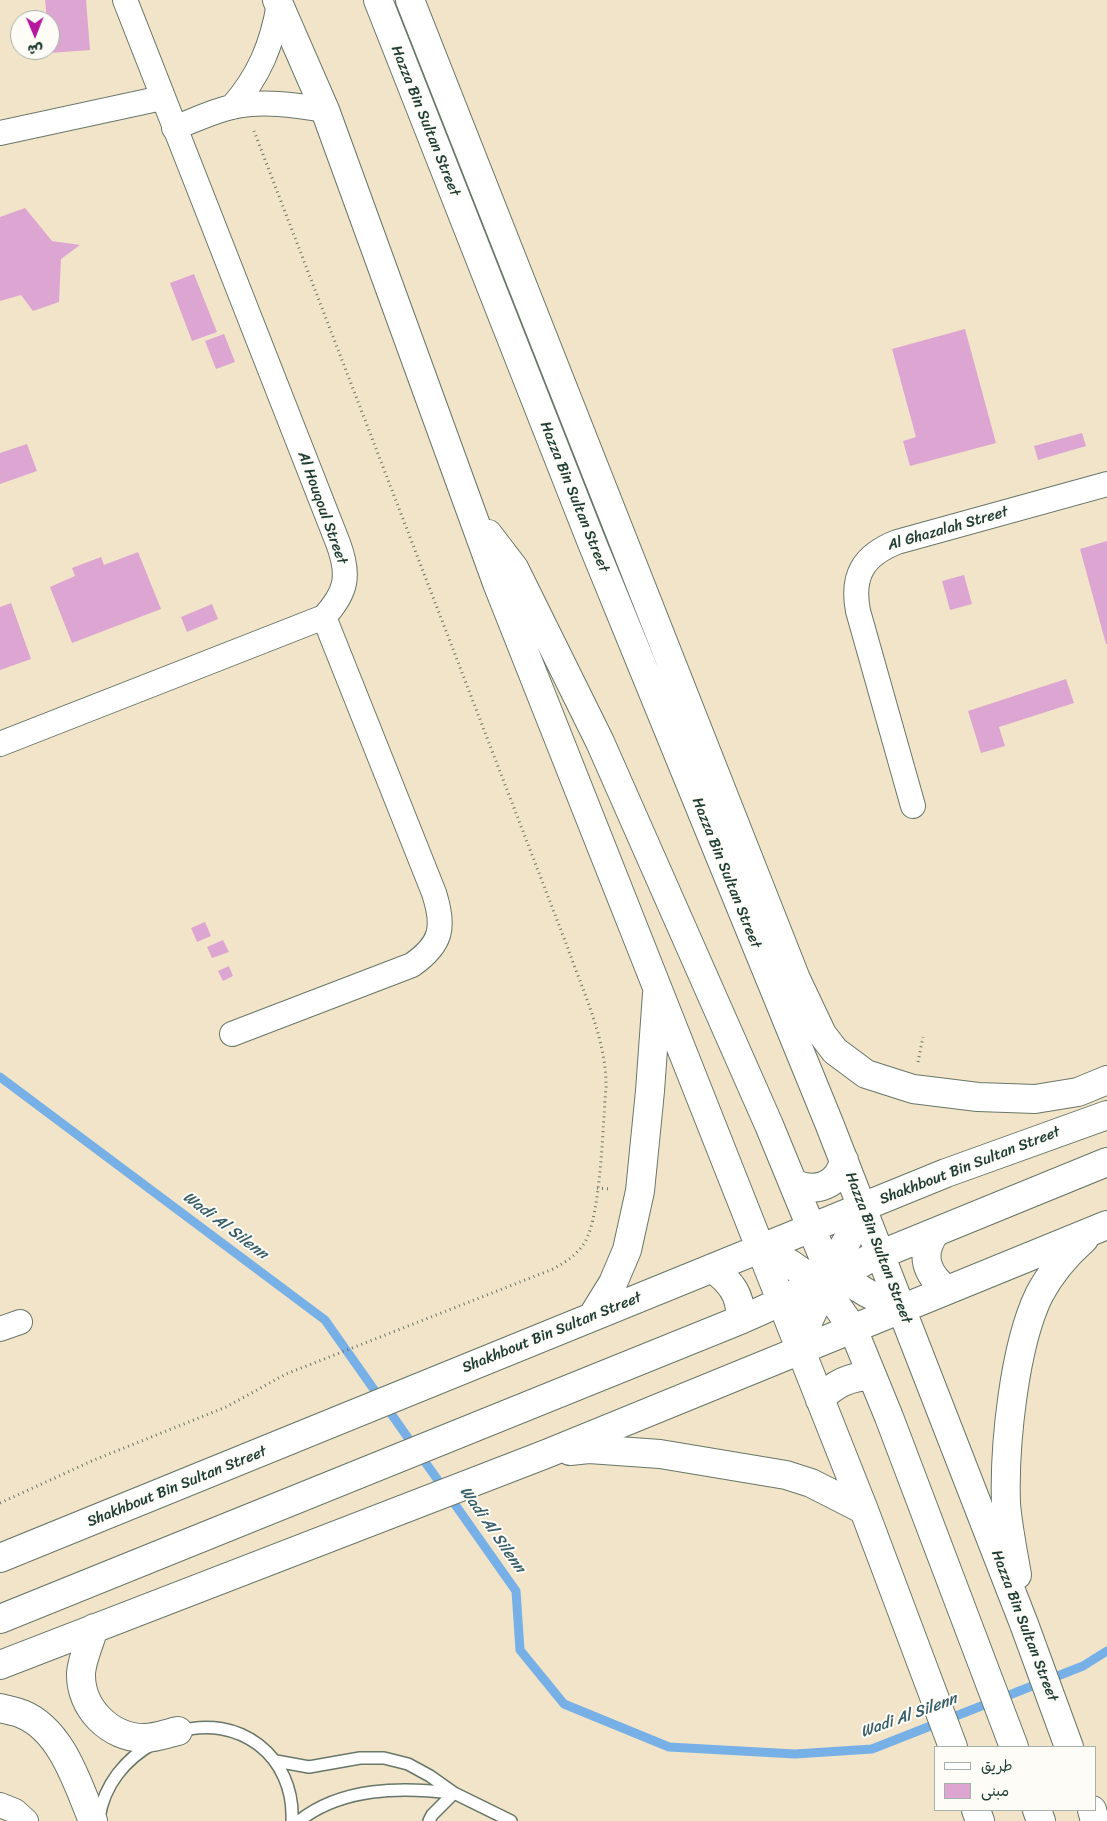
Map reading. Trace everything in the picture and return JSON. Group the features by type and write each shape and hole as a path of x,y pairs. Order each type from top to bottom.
{"main road":[{"name":"Hazza Bin Sultan Street","path":"378,0 596,552 844,1160 1024,1624 1069,1746"},
{"path":"410,0 796,979 822,1034 835,1051 866,1074 913,1090 1026,1100 1078,1092 1107,1080"},
{"path":"278,2 325,110 472,513 864,1510 953,1746"},
{"path":"472,513 514,568 600,742 793,1183 822,1254 828,1278 853,1329 872,1376 1014,1746"},
{"path":"592,1317 613,1283 627,1250 640,1191 658,985"},
{"name":"Shakhbout Bin Sultan Street","path":"0,1558 946,1173 1107,1115"},
{"path":"793,1183 812,1189 822,1187 837,1177 844,1160"},
{"path":"0,1619 740,1320 782,1302 828,1278 881,1254 1107,1162"},
{"path":"801,1350 808,1318 850,1237 862,1207"},
{"path":"0,1665 546,1454 1101,1227"},
{"path":"1024,1624 1007,1506 1006,1480 1009,1427 1019,1364 1028,1321 1040,1294 1054,1270 1073,1248 1101,1227"},
{"path":"934,1233 928,1242 926,1264 930,1274 947,1290"},
{"path":"761,1248 789,1263 869,1296 902,1307"},
{"path":"712,1268 730,1282 736,1291 741,1310 740,1320"},
{"path":"820,1400 827,1391 848,1379 872,1376"},
{"path":"546,1454 589,1449 625,1450 786,1475 812,1482 864,1510"},
{"path":"94,1628 81,1673 86,1698 99,1720 120,1734 145,1738 178,1731"},
{"path":"0,1708 24,1714 52,1736 70,1766 93,1821"}],"street":[{"name":"Al Houqoul Street","path":"0,744 324,617 338,602 345,583 345,562 125,0"},
{"path":"238,106 265,60 274,32 278,2"},
{"path":"0,133 162,98"},
{"path":"174,128 238,106 287,105 325,110"},
{"name":"Al Ghazalah Street","path":"913,806 858,611 855,596 856,581 862,568 871,556 897,542 1107,484"},
{"path":"232,1034 412,965 430,952 440,933 440,912 434,893 324,617"},
{"path":"0,1805 15,1811 26,1821"}],"lane":[{"path":"99,1821 101,1805 112,1780 129,1760 151,1744 178,1731 200,1727 222,1728 242,1734 261,1746 276,1761 287,1782 293,1804 292,1821"},
{"path":"276,1761 309,1767 360,1758 384,1758 408,1764 430,1776 454,1793 511,1821"},
{"path":"299,1821 309,1813 342,1799 377,1791 413,1788 454,1793"},
{"path":"429,1821 432,1815 454,1793"}],"path":[{"path":"0,1503 94,1460 226,1407 272,1381 309,1365 553,1269 566,1262 585,1242 593,1221 606,1086 604,1059 567,946 238,106"}],"building":[{"path":"45,0 86,0 90,50 60,52 60,10 46,10"},
{"path":"25,208 52,241 80,245 61,259 59,302 33,311 21,295 0,301 0,217"},
{"path":"194,274 217,332 192,341 170,283"},
{"path":"965,329 996,443 910,466 903,441 916,437 892,349"},
{"path":"224,334 235,362 216,369 205,341"},
{"path":"1082,433 1086,446 1038,460 1034,446"},
{"path":"27,444 37,471 0,484 0,453"},
{"path":"1107,541 1107,644 1106,644 1080,549"},
{"path":"138,552 161,609 72,643 50,587 75,576 72,568 101,557 104,565"},
{"path":"964,575 972,604 950,610 942,581"},
{"path":"11,603 31,659 0,670 0,607"},
{"path":"212,604 218,619 187,632 181,617"},
{"path":"1066,679 1074,703 999,727 1005,746 981,753 968,711"},
{"path":"205,922 211,936 197,942 191,928"},
{"path":"223,940 229,952 212,958 207,947"},
{"path":"229,966 233,976 223,981 218,971"}],"waterway":[{"name":"Wadi Al Silenn","path":"0,1077 325,1320 516,1591 520,1650 564,1704 669,1747 795,1754 872,1749 1083,1666 1107,1651"}]}
